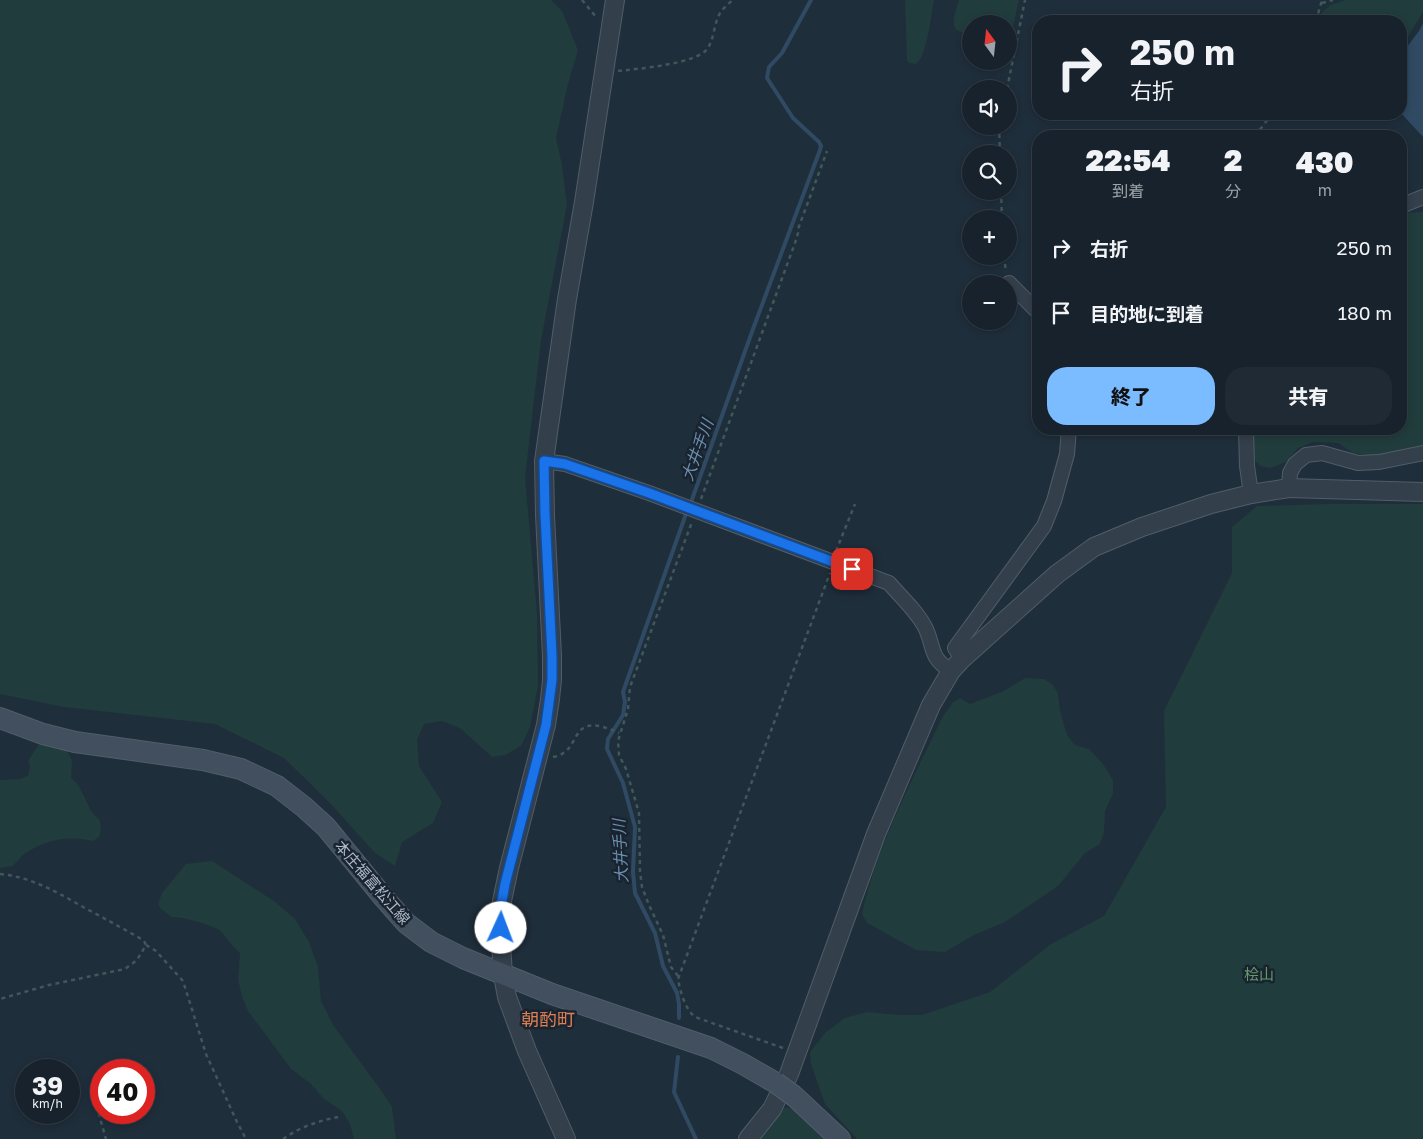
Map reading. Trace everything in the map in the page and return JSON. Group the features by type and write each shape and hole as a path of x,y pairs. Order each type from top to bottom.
{"main road":[{"name":"本庄福富松江線","path":"0,718 42,734 75,742 203,760 241,769 277,786 326,827 406,923 431,942 463,958 552,994 711,1048 776,1083 794,1096 840,1139"}],"street":[{"path":"566,1139 512,1014 504,975 501,943 502,901 546,725 552,680 544,461 567,299 616,0"},
{"path":"1407,204 1423,197"},
{"path":"1017,291 1032,306"},
{"path":"956,665 955,648 1044,526 1054,501 1068,454 1069,435"},
{"path":"1246,435 1247,466 1251,494"},
{"path":"1289,488 1290,473 1295,464 1306,455 1322,453 1358,463 1379,462 1423,453"},
{"path":"544,461 565,464 649,493 691,510 834,559 889,583 926,628 932,652 941,665 956,665"},
{"path":"748,1139 772,1109 789,1074 876,834 931,705 956,665 1057,574 1094,547 1151,524 1211,504 1251,494 1289,488 1423,492"}],"path":[{"path":"582,0 602,24 611,26"},
{"path":"604,73 664,66 705,52 711,42 720,14 732,0"},
{"path":"1009,80 1025,0"},
{"path":"1318,15 1322,1 1333,0"},
{"path":"1260,130 1267,120"},
{"path":"678,976 671,967 664,935 642,887 639,812 626,769 618,755 618,732 628,709 630,687 691,510 795,243 798,229 826,151"},
{"path":"796,1053 695,1017 688,1008 679,986 678,976 855,504"},
{"path":"550,757 559,756 569,748 581,729 595,725 618,732"},
{"path":"0,874 12,875 53,890 138,937 156,952 183,981 206,1054 246,1139"},
{"path":"0,999 49,985 125,969 136,960 146,945"},
{"path":"283,1139 302,1127 338,1117"},
{"path":"102,1124 106,1139"}],"green space":[{"path":"0,0 551,0 562,11 578,50 556,138 562,165 567,205 541,340 525,478 537,613 538,686 530,727 521,746 505,755 492,757 460,728 442,721 424,724 417,740 419,766 442,802 433,823 402,842 395,866 375,853 328,801 284,758 215,724 64,707 0,694"},
{"path":"905,0 934,0 926,44 920,60 916,64 909,63 907,60"},
{"path":"959,0 1019,0 1016,15 962,15 962,32 956,29 954,17"},
{"path":"1346,0 1423,0 1423,12 1407,38 1407,15 1321,15 1322,12 1331,5"},
{"path":"1423,212 1423,446 1374,456 1353,453 1338,443 1313,442 1298,448 1286,462 1270,468 1260,466 1253,458 1253,435 1407,435 1407,213"},
{"name":"桧山","path":"1423,504 1423,1139 857,1139 825,1104 811,1064 810,1052 826,1032 845,1018 867,1012 922,1015 990,992 1051,944 1104,916 1166,807 1164,711 1232,573 1232,527 1257,506"},
{"path":"1025,678 1044,679 1053,685 1058,694 1060,711 1067,735 1075,745 1089,749 1103,764 1113,780 1113,794 1105,811 1104,832 1100,844 1085,853 1058,886 1005,922 974,935 945,952 916,950 867,923 862,914 886,838 942,718 953,702 960,698 970,704 1004,691"},
{"path":"39,744 52,745 67,751 72,760 71,778 79,786 91,811 100,821 99,837 93,841 65,839 48,842 23,855 12,866 0,868 0,780 20,779 28,776 30,767 28,761"},
{"path":"212,861 274,901 295,919 309,942 318,967 321,1001 333,1025 392,1107 396,1139 354,1139 350,1124 342,1111 324,1099 311,1084 291,1069 248,1011 238,980 240,953 220,930 202,923 172,917 161,909 158,904 162,893 186,864"},
{"path":"786,1107 796,1111 828,1139 753,1139 773,1115"}],"water":[{"path":"1423,23 1423,137 1407,120 1407,47"}],"waterway":[{"name":"大井手川","path":"690,505 821,146 793,118 767,78 769,67 782,53 811,0"},
{"name":"大井手川","path":"679,1018 677,993 663,966 655,933 635,893 633,872 635,827 623,783 607,749 608,739 623,715 625,702 623,692 687,511"},
{"name":"大井手川","path":"678,1057 674,1092 696,1139"}],"district":[{"name":"朝酌町","path":"548,1019"}],"route":[{"path":"501,928 505,884 546,725 552,680 544,461 565,464 649,493 852,569"}]}
